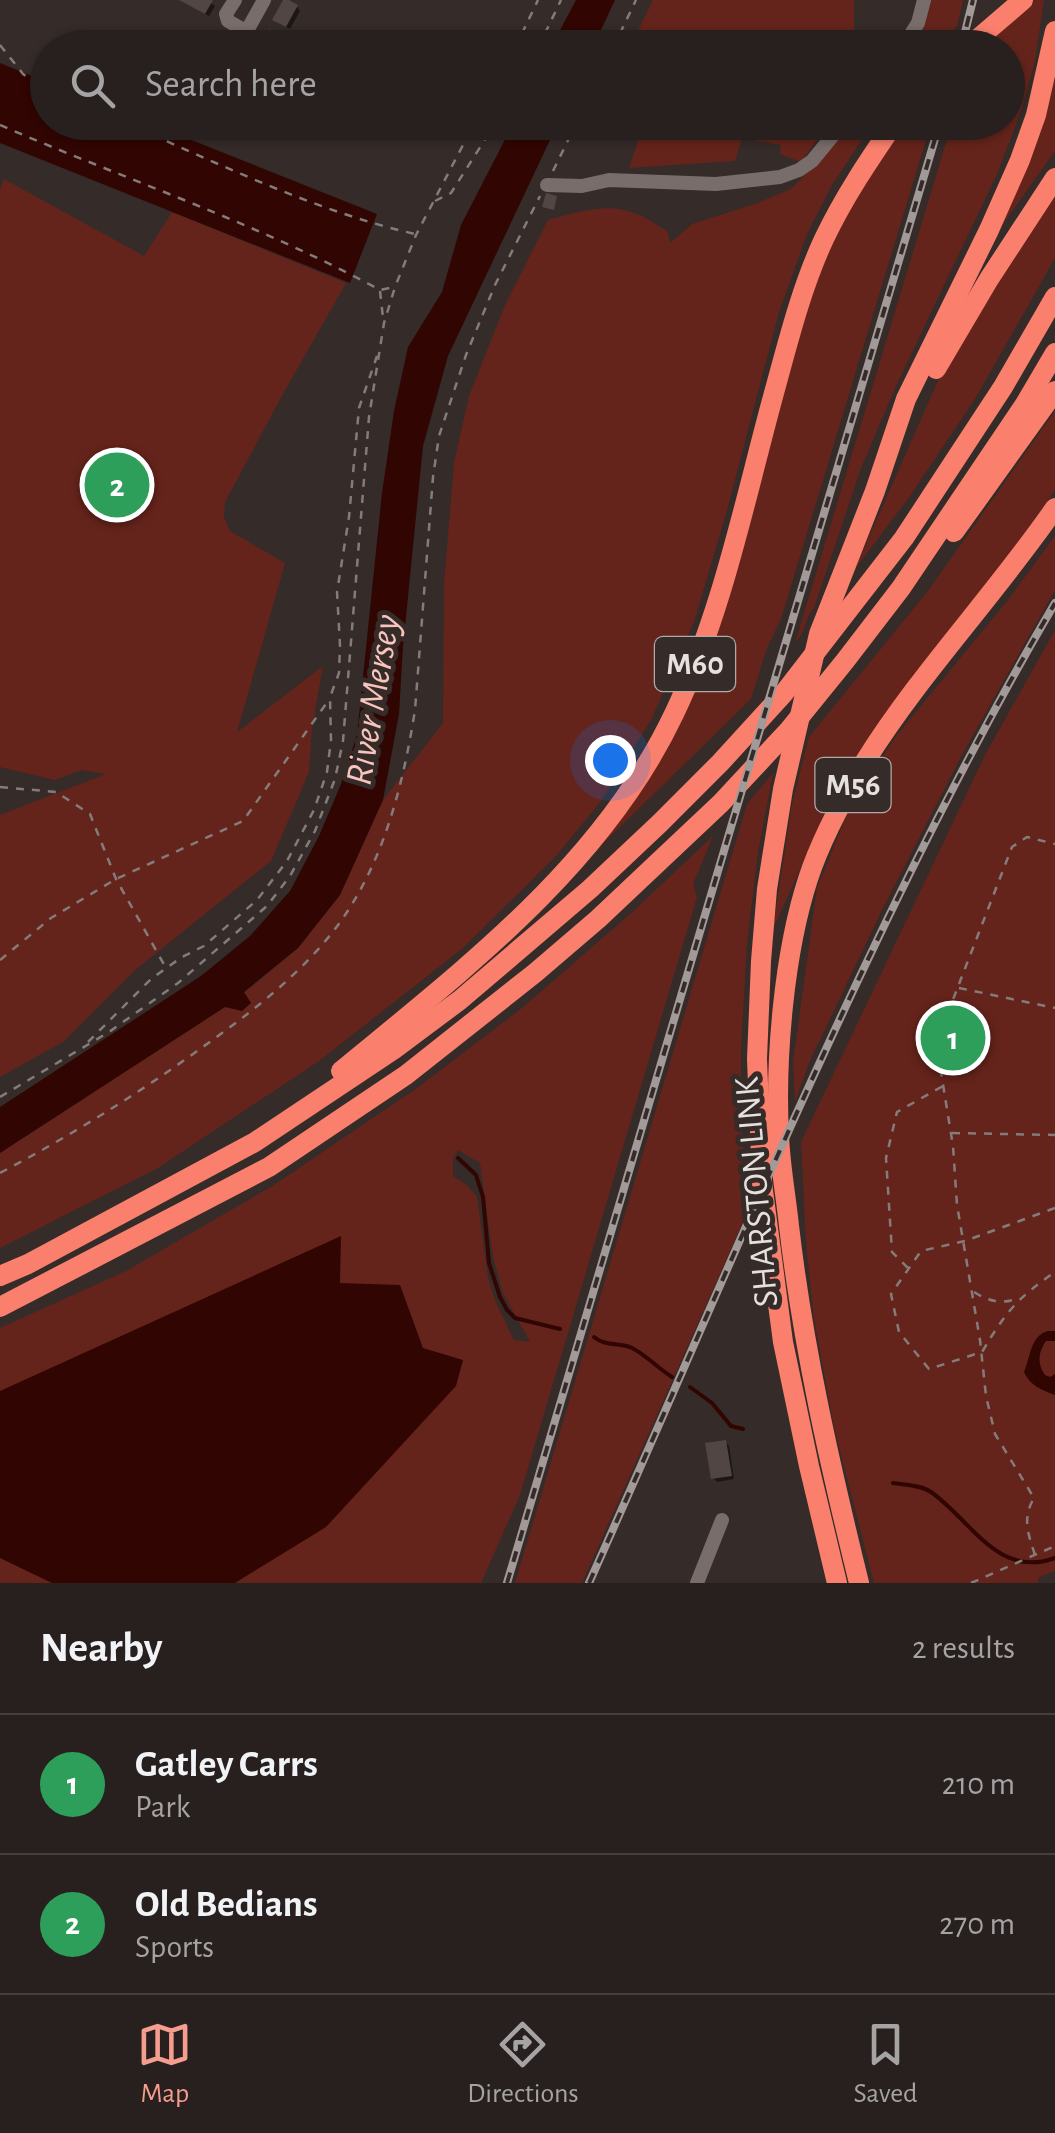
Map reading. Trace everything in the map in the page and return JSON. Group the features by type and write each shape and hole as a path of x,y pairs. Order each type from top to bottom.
{"highway":[{"path":"988,30 1023,0"},
{"name":"M56","path":"874,491 906,400 1020,160 1040,100 1055,32"},
{"name":"M60","path":"254,1142 494,943 559,879 638,778 674,714 712,617 789,337 814,264 849,191 883,140"},
{"path":"874,491 963,320 1055,178"},
{"name":"M60","path":"0,1276 254,1142 460,1000 590,888 720,763 784,694 904,538 1003,387 1055,298"},
{"path":"0,1308 269,1167 406,1075 536,973 658,863 789,730 900,588 1025,404 1055,352"},
{"path":"900,588 957,528 1055,391"},
{"name":"SHARSTON LINK","path":"837,1583 783,1342 760,1160 758,1010 777,821 819,634 874,491"},
{"name":"SHARSTON LINK","path":"860,1583 830,1462 798,1300 779,1116 778,1054 788,967 808,879 864,765 1055,508"}],"street":[{"path":"235,0 226,14 228,20 244,30 264,0"},
{"path":"914,30 924,0"},
{"path":"546,185 582,186 609,180 716,184 780,176 812,161 829,140"},
{"path":"697,1583 722,1520"}],"path":[{"path":"524,30 538,0"},
{"path":"547,30 561,0"},
{"path":"622,30 636,0"},
{"path":"0,46 30,79"},
{"path":"0,125 30,137"},
{"path":"37,140 247,226 380,290 395,287"},
{"path":"165,140 295,196 372,224 416,234"},
{"path":"0,1097 178,983 267,906 315,832 336,779 343,741 369,417 384,323 416,234 466,140"},
{"path":"434,202 450,193 484,140"},
{"path":"0,1173 138,1093 243,1018 299,971 354,901 396,804 410,744 432,478 439,436 488,302 567,140"},
{"path":"380,290 384,323"},
{"path":"0,960 50,918 116,879 244,821 330,697 339,673 336,592 349,517 359,408 380,345"},
{"path":"83,1047 151,979 204,946 257,900 287,861 314,810 327,772 330,697"},
{"path":"0,788 56,792 90,814 116,879 166,968"},
{"path":"1035,1555 1026,1529 1027,1510 1034,1498 996,1434 986,1396 940,1066 942,1028 1012,846 1027,837 1055,844"},
{"path":"958,987 1055,1008"},
{"path":"909,1269 892,1252 886,1158 897,1112 943,1086"},
{"path":"950,1133 1055,1136"},
{"path":"1055,1208 965,1241 922,1251 892,1294 898,1332 929,1369 982,1352 1004,1315 1055,1272"},
{"path":"973,1291 993,1301 1022,1296"},
{"path":"971,1583 1055,1546"}],"shaded area":[{"path":"653,0 854,0 854,30 638,30"},
{"path":"929,0 963,0 953,30 916,30"},
{"path":"1034,0 1044,0 1025,97 1025,30 1000,30"},
{"path":"1055,67 1055,151 991,241"},
{"path":"638,140 741,140 735,161 629,168"},
{"path":"753,140 817,140 801,162 780,154 781,145"},
{"path":"836,140 862,140 832,185 807,234 779,312 695,619 652,718 601,801 556,856 463,948 319,1061 158,1168 0,1248 0,1153 225,1007 242,1010 250,1003 244,993 298,948 340,895 383,800 443,723 444,584 454,463 469,396 505,305 548,220 597,209 623,210 668,232 670,243 692,224 791,189"},
{"path":"894,140 926,140 781,619 751,699 576,870 652,770 823,262"},
{"path":"947,140 1010,140 896,386 861,468 814,608 795,643"},
{"path":"4,179 144,256 172,212 346,283 225,502 224,517 230,531 285,563 237,732 323,666 309,772 271,861 135,970 63,1042 0,1077 0,815 106,774 81,770 55,780 0,767 0,189"},
{"path":"1055,190 1055,258 975,399 855,569 936,385 972,320"},
{"path":"1055,411 1055,490 816,834 773,929 792,804 809,737 928,591"},
{"path":"1055,536 1055,590 963,753 882,910 809,1063 795,1102 793,1062 817,888 852,802 897,735"},
{"path":"1055,630 1055,1570 1038,1578 1038,1583 874,1583 834,1427 814,1319 801,1142 985,755"},
{"path":"773,773 747,944 741,1047 748,1211 582,1583 515,1583 747,804"},
{"path":"713,836 693,884 697,897 520,1495 481,1583 0,1583 0,1328 126,1271 274,1185 417,1088 522,1008","holes":["458,1150 480,1163 493,1257 503,1293 530,1342 514,1340 496,1303 488,1278 477,1197 453,1176 453,1158"]}],"water":[{"path":"576,0 615,0 601,30 560,30"},
{"path":"0,63 30,75 30,140 192,140 377,214 350,283 0,143"},
{"name":"River Mersey","path":"505,140 550,140 448,356 423,446 399,714 383,800 340,895 298,948 244,992 251,1003 242,1011 225,1007 0,1153 0,1107 201,976 250,936 290,891 319,836 357,735 382,493 408,347 442,292 461,225"},
{"path":"341,1236 340,1283 400,1285 423,1348 463,1360 456,1386 326,1527 235,1583 52,1583 0,1558 0,1391"},
{"path":"1048,1331 1055,1331 1055,1341 1046,1341 1040,1362 1045,1375 1055,1374 1055,1395 1033,1384 1024,1372 1034,1342"}],"building":[{"path":"179,0 213,0 205,14"},
{"path":"283,0 298,5 286,27 272,20"},
{"path":"546,193 557,196 554,210 542,207"},
{"path":"726,1440 732,1476 711,1479 705,1443"}],"waterway":[{"path":"458,1158 476,1175 483,1197 489,1263 507,1310 515,1318 560,1329"},
{"path":"594,1337 632,1348 672,1377"},
{"path":"690,1387 712,1403 731,1426 743,1429"},
{"path":"893,1483 931,1492 1001,1554 1035,1562 1055,1558"}],"railway":[{"path":"966,30 973,0"},
{"path":"507,1583 935,140"},
{"path":"589,1583 866,963 926,841 1055,603"}],"place":[{"name":"Old Bedians","path":"117,485"},
{"name":"Gatley Carrs","path":"953,1038"}]}
